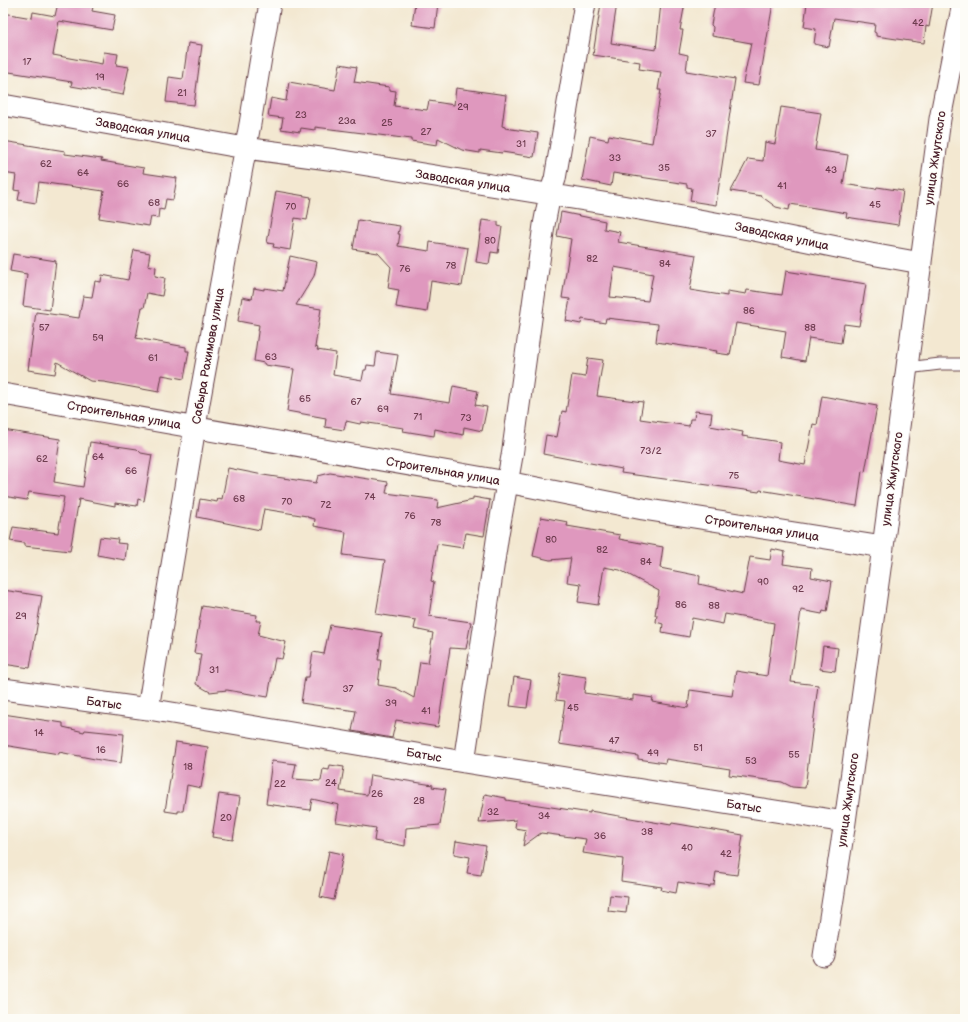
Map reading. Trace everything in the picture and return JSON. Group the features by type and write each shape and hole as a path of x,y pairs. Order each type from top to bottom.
{"street":[{"name":"Сабыра Рахимова улица","path":"148,709 195,428 270,3"},
{"path":"464,762 512,456 550,194 555,179 585,3"},
{"name":"улица Жмутского","path":"824,956 845,822 940,119 963,3"},
{"name":"Заводская улица","path":"3,105 245,148 336,160 550,194 754,230 921,263"},
{"name":"Строительная улица","path":"3,394 507,482 643,509 883,547"},
{"name":"Батыс","path":"3,689 148,709 464,762 845,822"}],"lane":[{"path":"907,368 940,364 965,364"}],"building":[{"path":"58,3 94,3 92,11 115,15 112,30 59,21 53,55 102,64 104,52 118,54 116,65 129,67 123,95 71,86 72,82 3,71 3,13 32,18 33,12 55,16"},
{"path":"415,3 438,3 435,28 412,25"},
{"path":"601,3 617,3 611,43 656,50 661,3 685,3 680,30 683,30 679,53 688,55 686,71 735,79 716,205 690,201 692,188 687,187 687,184 613,173 611,186 582,180 590,136 608,140 609,135 652,143 661,90 658,90 661,72 639,69 640,62 593,55"},
{"path":"715,3 773,3 759,85 743,83 751,43 712,36 713,27 711,25"},
{"path":"807,3 933,3 929,27 926,26 924,43 876,36 876,33 874,32 875,24 834,18 829,47 814,44 816,29 804,27"},
{"path":"188,43 202,45 194,105 166,102 169,77 183,79"},
{"path":"340,64 357,67 354,82 389,87 389,90 396,91 394,106 427,110 429,101 454,105 456,88 506,95 502,126 505,128 538,133 534,157 502,152 480,150 480,153 462,150 438,138 437,145 411,141 411,139 315,127 315,130 301,128 300,132 281,129 283,118 268,116 271,98 286,101 289,82 335,90"},
{"path":"781,107 821,113 815,150 848,155 843,184 903,191 898,225 846,217 847,213 790,204 789,210 776,207 761,196 731,191 748,159 763,161 765,142 775,144"},
{"path":"3,141 65,151 65,154 102,159 101,161 144,168 143,173 177,178 173,200 166,199 164,210 159,209 158,218 151,217 149,226 99,218 104,191 39,182 36,203 18,200 20,191 14,190 16,175 3,173"},
{"path":"276,191 311,197 307,220 295,218 290,250 273,247 274,244 267,243"},
{"path":"561,212 605,221 604,229 620,232 618,242 696,255 690,290 727,296 727,291 746,294 747,290 782,295 786,271 866,284 859,326 844,324 841,343 809,338 805,361 782,357 786,331 736,323 730,355 716,353 717,351 656,342 658,324 606,318 605,323 582,319 581,324 566,321 570,299 562,298 571,239 557,236","holes":["614,267 653,274 648,301 610,297"]},
{"path":"358,220 400,226 398,246 429,251 430,242 468,248 462,286 431,281 427,312 396,307 399,290 388,288 391,267 378,253 353,249"},
{"path":"482,220 498,222 498,226 502,227 498,253 491,252 489,264 476,262"},
{"path":"134,250 150,253 148,265 156,267 155,276 165,278 162,296 147,293 144,308 142,307 136,338 186,347 186,351 189,351 184,379 162,375 159,392 104,382 90,381 57,362 55,374 28,370 36,312 79,318 83,296 92,297 95,281 101,282 102,275 128,280"},
{"path":"13,254 56,261 50,310 23,306 27,274 10,271"},
{"path":"290,256 317,262 314,276 296,305 321,309 315,347 318,348 317,350 336,353 333,375 362,380 364,370 366,370 367,365 375,366 377,352 398,355 391,394 450,403 453,386 478,391 475,405 487,407 482,431 464,427 463,435 435,429 434,436 403,431 404,428 361,422 360,424 346,421 344,430 325,427 326,418 287,411 294,369 265,365 264,363 254,361 259,325 238,321 242,297 252,299 254,288 283,291"},
{"path":"588,358 603,360 597,396 643,402 640,419 689,426 690,419 694,419 695,411 712,413 710,426 743,432 742,436 780,442 778,460 805,465 813,424 817,425 822,396 877,406 865,472 862,471 857,506 760,490 759,492 621,473 622,469 543,454 546,435 557,437 562,411 566,412 572,375 585,377"},
{"path":"3,430 60,439 54,482 83,487 90,442 137,449 141,453 152,455 144,501 138,499 137,506 115,503 115,506 79,499 70,551 24,546 24,543 10,541 13,527 58,533 64,497 29,492 27,500 3,496"},
{"path":"228,468 316,483 318,476 330,473 388,482 386,493 438,500 437,508 473,500 473,497 490,500 484,536 466,533 463,548 437,544 431,581 434,582 429,616 471,622 466,649 450,648 438,727 396,720 392,738 352,731 356,711 301,703 305,677 309,677 313,652 324,654 330,625 382,633 378,660 381,660 378,685 396,688 414,698 420,662 428,663 433,633 414,629 416,620 376,614 385,560 343,555 346,532 314,526 315,519 307,516 264,509 260,530 197,517 200,499 217,502 218,498 222,499"},
{"path":"541,517 568,522 567,526 620,535 619,539 663,547 660,568 700,576 699,584 743,594 750,557 770,560 772,549 785,552 783,564 812,568 811,577 832,581 827,612 823,611 822,614 801,610 791,682 818,685 805,788 792,787 782,782 729,775 730,769 666,759 665,763 638,759 638,756 559,744 565,701 556,700 560,673 586,677 584,693 633,700 633,695 653,698 652,702 688,708 690,690 732,696 736,671 767,676 774,623 725,614 723,624 692,618 689,637 662,632 663,624 656,622 657,615 655,615 659,591 620,570 604,567 598,605 578,602 581,584 567,582 571,558 550,560 533,556"},
{"path":"100,537 118,539 117,543 127,544 125,560 97,555"},
{"path":"3,590 42,596 30,668 3,664"},
{"path":"202,606 257,615 256,621 261,621 258,635 286,642 282,659 275,658 268,697 227,690 210,692 196,684 201,654 194,653"},
{"path":"823,646 838,648 835,671 820,669"},
{"path":"514,677 531,680 527,708 510,706"},
{"path":"3,714 63,723 63,727 84,732 85,730 124,734 121,763 59,752 59,754 3,745"},
{"path":"176,742 208,747 201,788 187,785 183,811 178,811 178,813 165,811"},
{"path":"272,761 296,764 293,779 321,781 323,769 329,770 330,765 344,767 340,791 367,795 370,775 433,785 432,787 446,789 440,825 406,828 405,846 374,841 376,828 336,822 339,805 312,799 310,810 266,804"},
{"path":"219,794 240,797 233,840 212,837"},
{"path":"485,794 506,798 506,800 590,813 590,811 671,825 672,823 743,835 737,875 716,872 714,885 710,885 710,887 678,882 676,893 661,890 662,887 621,881 623,859 583,853 586,839 541,833 523,846 526,830 515,828 516,820 479,823"},
{"path":"456,841 486,846 481,875 467,873 470,857 454,854"},
{"path":"329,851 343,854 334,900 320,897"},
{"path":"610,895 628,897 626,913 608,911"}]}
